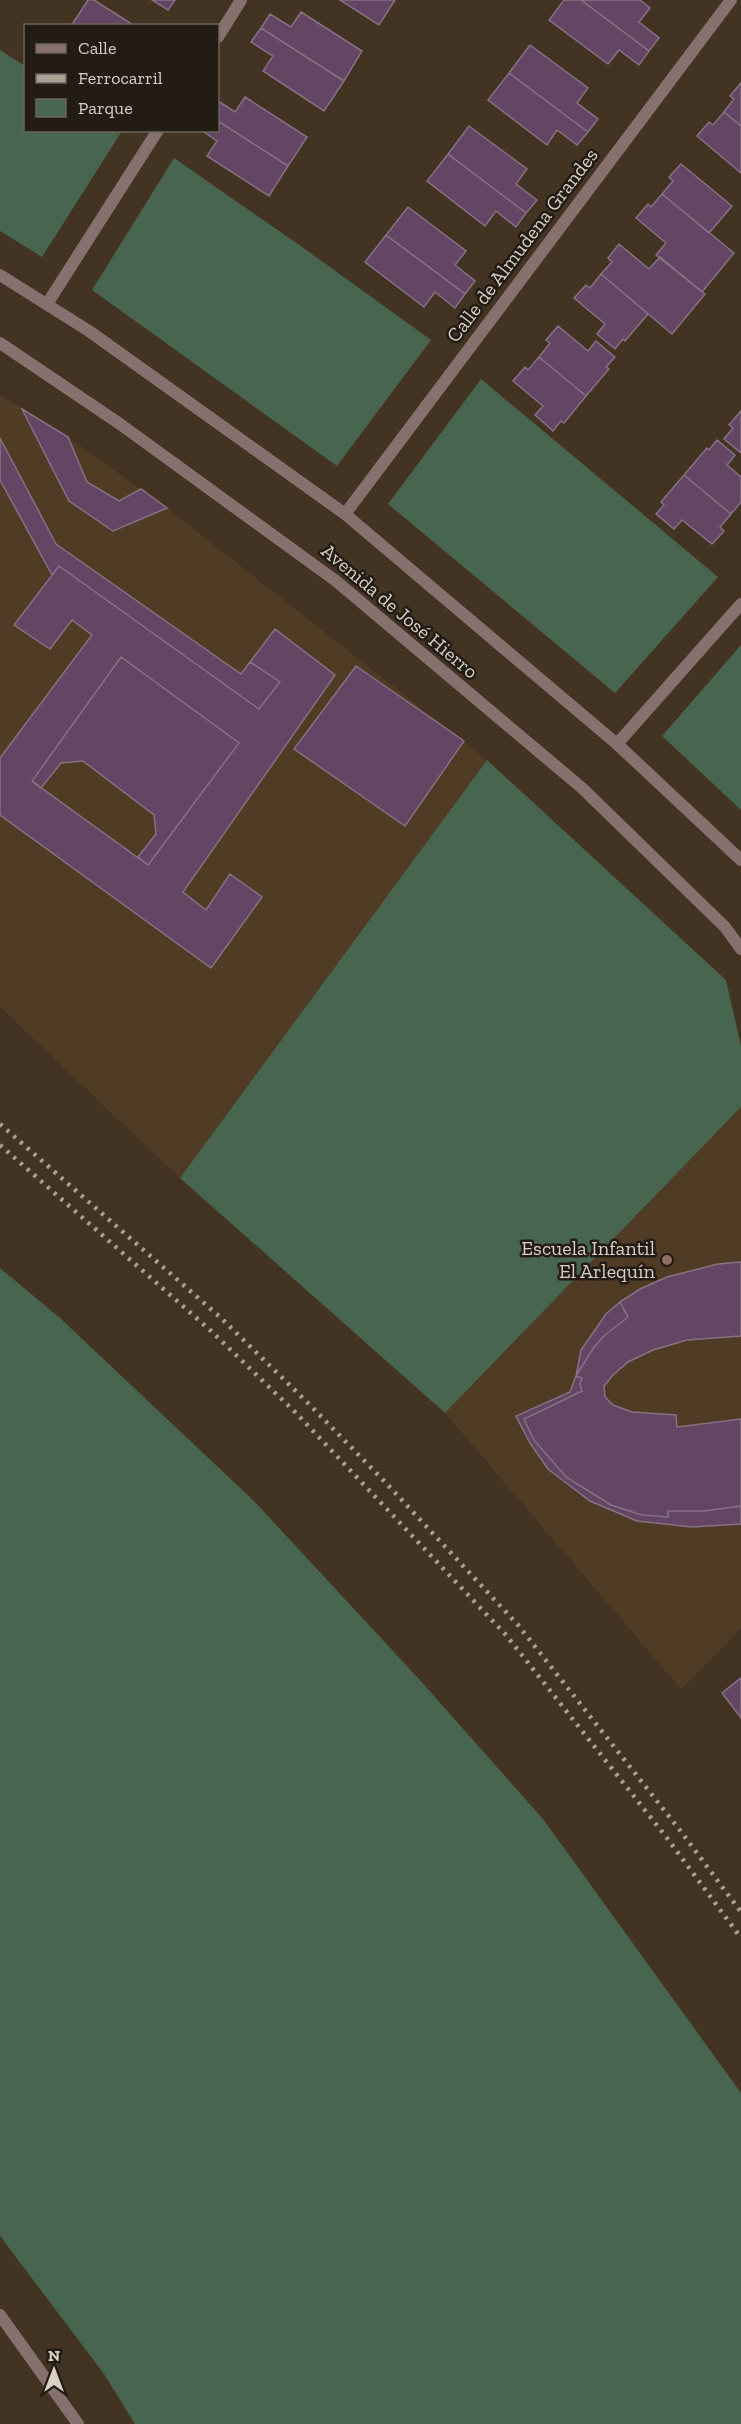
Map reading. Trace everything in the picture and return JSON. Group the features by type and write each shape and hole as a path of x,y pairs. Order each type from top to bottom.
{"street":[{"path":"219,35 242,0"},
{"name":"Calle de Almudena Grandes","path":"345,514 731,0"},
{"path":"47,304 157,132"},
{"name":"Avenida de José Hierro","path":"0,274 47,304 345,514 617,744 741,860"},
{"name":"Avenida de José Hierro","path":"0,343 120,424 336,581 582,788 725,927 741,948"},
{"path":"617,744 741,604"},
{"path":"0,2314 78,2424"}],"shaded area":[{"path":"0,395 68,437 167,508 487,760 180,1178 0,1007"},
{"name":"Escuela Infantil El Arlequín","path":"741,1107 741,1628 681,1689 445,1413"}],"green space":[{"path":"0,50 24,65 24,132 121,132 42,257 0,231"},
{"path":"174,158 431,340 337,466 92,290"},
{"path":"481,379 718,577 615,693 388,504"},
{"path":"741,645 741,810 662,736"},
{"path":"487,760 726,980 741,1046 741,1107 445,1413 180,1178"},
{"path":"0,1268 60,1318 254,1501 419,1679 543,1819 741,2093 741,2424 135,2424 104,2374 0,2236"}],"building":[{"path":"88,0 94,0 132,24 72,24"},
{"path":"152,0 175,0 168,10"},
{"path":"340,0 395,0 379,25"},
{"path":"564,0 581,0 649,51 639,65 619,50 608,64 549,20"},
{"path":"581,0 640,0 650,8 639,22 659,38 649,51"},
{"path":"301,12 362,51 344,81 261,28 270,14 291,27"},
{"path":"261,28 344,81 324,111 263,71 273,56 251,42"},
{"path":"530,45 588,88 577,103 598,119 588,132 509,73"},
{"path":"509,73 588,132 577,145 557,130 547,145 488,100"},
{"path":"741,83 741,126 724,112 734,99 730,96"},
{"path":"245,97 307,137 288,166 219,122 219,102 235,112"},
{"path":"724,112 741,126 741,173 697,136 709,122 713,125"},
{"path":"219,122 288,166 269,196 207,156 217,141 204,132 219,132"},
{"path":"469,126 527,169 516,184 537,200 526,213 448,154"},
{"path":"448,154 526,213 516,227 496,211 485,226 427,181"},
{"path":"681,164 732,206 709,233 662,194 673,181 669,177"},
{"path":"662,194 734,253 702,292 656,255 666,243 636,218 648,204 651,207"},
{"path":"408,207 466,251 455,265 475,281 465,294 386,235"},
{"path":"386,235 465,294 455,308 435,292 424,307 365,262"},
{"path":"619,244 649,269 660,257 705,294 672,334 601,274 612,262 608,258"},
{"path":"601,274 648,314 615,349 597,334 605,324 574,298 586,285 590,288"},
{"path":"558,326 588,351 596,341 615,357 606,367 609,369 586,396 539,357 550,343 546,340"},
{"path":"539,357 586,396 564,423 561,421 553,431 535,415 543,406 513,381 525,367 528,370"},
{"path":"22,409 68,437 87,482 119,501 141,489 167,508 113,531 69,501"},
{"path":"741,411 741,453 724,439 733,428 729,425"},
{"path":"0,438 56,544 241,674 250,662 280,682 259,709 59,566 52,575 0,480"},
{"path":"717,440 735,455 727,465 741,477 741,502 731,514 684,475"},
{"path":"684,475 731,514 720,527 724,531 712,544 682,520 674,529 656,514 664,505 661,502"},
{"path":"59,566 259,709 280,682 250,662 275,629 335,675 183,892 206,910 230,874 262,897 211,968 0,815 0,758 92,635 72,620 50,649 14,625","holes":["121,657 239,743 148,865 32,781"]},
{"path":"121,657 239,743 148,865 138,857 156,834 154,815 83,761 61,763 41,788 32,781"},
{"path":"356,666 464,741 405,826 294,749"},
{"path":"741,1262 741,1336 687,1340 653,1350 628,1362 604,1386 605,1397 613,1405 632,1412 676,1415 677,1427 741,1419 741,1506 704,1511 668,1511 668,1517 642,1515 611,1505 566,1477 534,1440 524,1419 582,1391 580,1384 582,1378 576,1376 594,1347 628,1317 620,1302 640,1289 667,1277 718,1264"},
{"path":"620,1302 628,1317 594,1347 576,1376 581,1350 606,1314"},
{"path":"576,1376 582,1378 580,1384 582,1391 524,1419 534,1440 566,1477 611,1505 642,1515 668,1517 668,1511 704,1511 741,1506 741,1524 692,1527 637,1521 590,1501 548,1469 530,1443 516,1416 570,1392"},
{"path":"741,1678 741,1718 722,1693"}],"railway":[{"path":"0,1124 221,1318 386,1483 518,1625 679,1829 741,1912"},
{"path":"0,1145 210,1330 297,1414 506,1635 667,1838 741,1938"}],"place":[{"name":"Escuela Infantil El Arlequín","path":"667,1260"}]}
